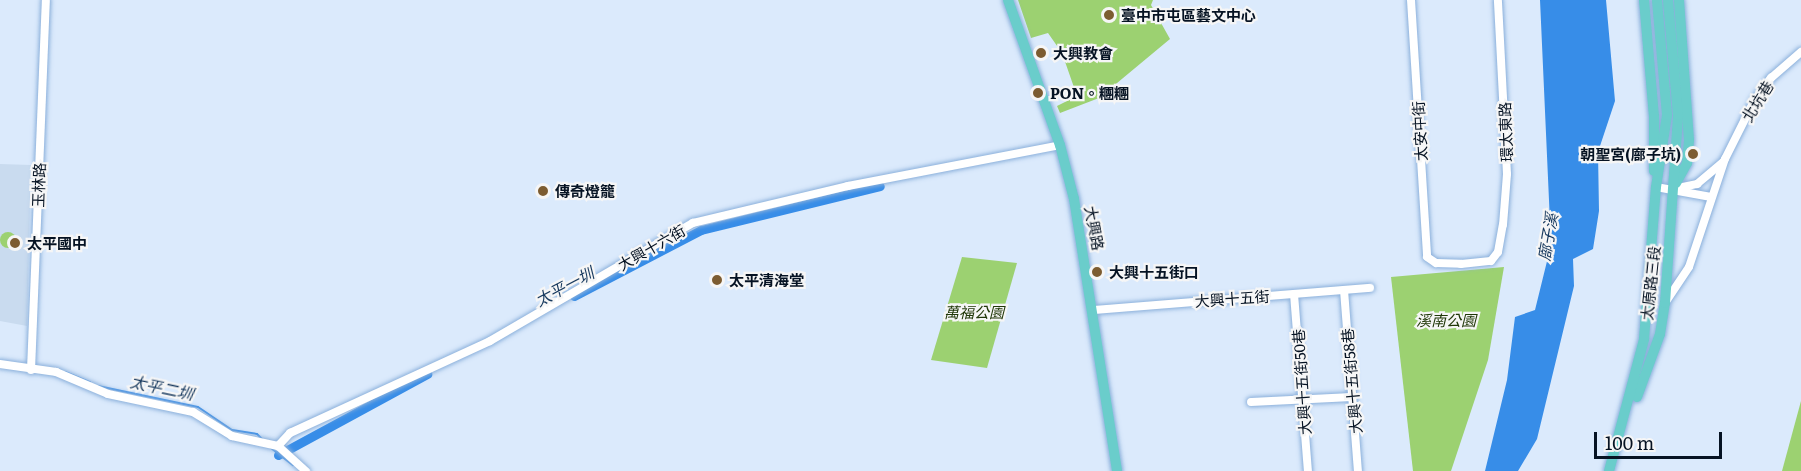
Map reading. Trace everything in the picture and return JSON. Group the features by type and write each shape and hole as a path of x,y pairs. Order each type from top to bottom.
{"main road":[{"name":"大興路","path":"1008,0 1060,145 1095,310 1118,471"},
{"name":"太原路三段","path":"1644,0 1656,187"},
{"name":"太原路三段","path":"1609,471 1644,339 1656,187 1667,115 1657,0"},
{"name":"太原路三段","path":"1617,444 1660,334 1665,303 1678,115 1668,0"},
{"name":"太原路三段","path":"1673,189 1687,163 1689,140 1679,0"}],"street":[{"name":"玉林路","path":"31,370 46,0"},
{"name":"太安中街","path":"1411,0 1425,246 1430,262 1491,261"},
{"name":"環太東路","path":"1491,261 1498,252 1507,174 1498,0"},
{"name":"北坑巷","path":"1725,159 1754,101 1771,78 1801,52"},
{"name":"大興十六街","path":"278,446 290,433 490,340 693,223 848,186 1060,145"},
{"path":"1673,189 1705,180 1725,159"},
{"path":"1665,303 1689,267 1725,159"},
{"path":"1656,187 1711,197"},
{"name":"大興十五街","path":"1095,310 1370,288"},
{"name":"大興十五街58巷","path":"1344,290 1358,471"},
{"name":"大興十五街50巷","path":"1294,294 1308,471"},
{"path":"0,364 56,372 139,403 193,412 232,436 278,446 306,471"},
{"path":"1251,402 1353,397"}],"shaded area":[{"name":"太平國中","path":"0,164 31,165 27,326 0,321"}],"green space":[{"path":"1018,0 1153,0 1151,5 1170,39 1099,98 1060,113 1057,106 1077,96 1062,53 1048,33 1031,38"},
{"path":"5,232 11,232 16,240 14,246 5,248 0,243 0,237"},
{"name":"萬福公園","path":"962,257 1017,263 987,368 931,360"},
{"name":"溪南公園","path":"1504,267 1488,360 1451,471 1413,471 1391,277"},
{"path":"1801,401 1801,471 1782,471"}],"water":[{"path":"1540,0 1606,0 1615,101 1598,152 1599,211 1593,249 1573,259 1574,286 1537,439 1518,471 1485,471 1507,380 1515,317 1535,310 1551,245"}],"waterway":[{"name":"太平一圳","path":"574,296 701,230 880,186"},
{"name":"太平二圳","path":"65,372 90,382"},
{"name":"太平一圳","path":"278,455 427,374"},
{"name":"太平二圳","path":"98,386 198,407 232,430 257,434 263,440"},
{"name":"太平二圳","path":"271,448 293,465"}],"place":[{"name":"臺中市屯區藝文中心","path":"1109,15"},
{"name":"大興教會","path":"1041,53"},
{"name":"PON。糰糰","path":"1038,93"},
{"name":"朝聖宮(廍子坑)","path":"1693,154"},
{"name":"傳奇燈籠","path":"543,191"},
{"name":"太平國中","path":"15,243"},
{"name":"大興十五街口","path":"1097,272"},
{"name":"太平清海堂","path":"717,280"}],"water label":[{"name":"廍子溪","path":"1547,237"}]}
